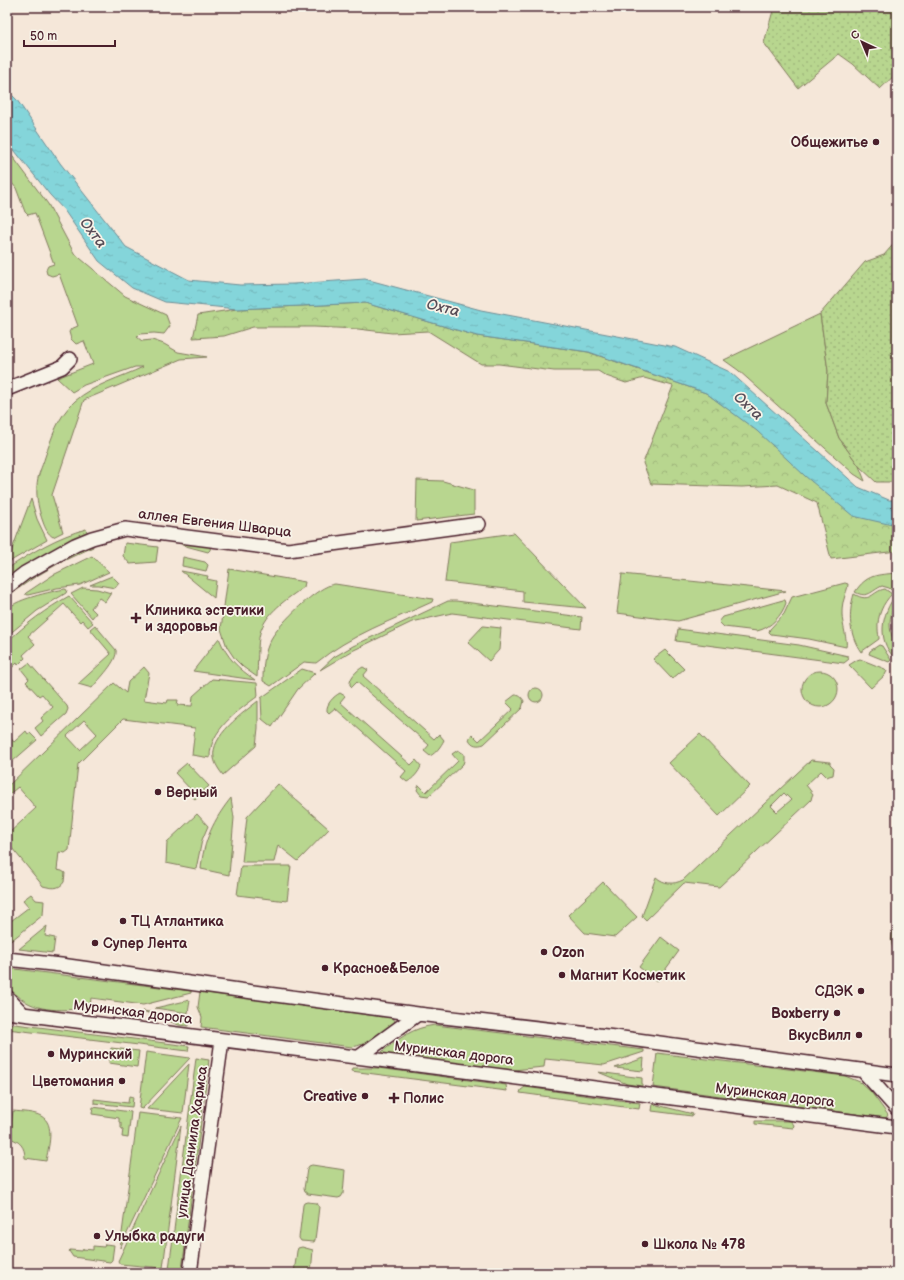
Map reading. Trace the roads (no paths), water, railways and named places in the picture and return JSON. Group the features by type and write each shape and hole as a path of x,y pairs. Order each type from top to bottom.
{"street":[{"path":"7,389 62,367 70,359"},
{"name":"аллея Евгения Шварца","path":"7,587 25,573 75,545 125,528 288,550 479,524"},
{"path":"7,959 61,964 418,1014 615,1037 897,1075"},
{"path":"7,997 23,1014"},
{"name":"Муринская дорога","path":"7,1012 897,1127"},
{"path":"360,1057 418,1014"},
{"name":"улица Даниила Хармса","path":"190,1273 222,1040"},
{"path":"862,1070 897,1109"}],"water":[{"name":"Охта","path":"7,90 17,100 60,163 126,247 189,280 240,285 293,284 365,279 481,310 675,347 730,372 858,487 889,500 897,500 897,522 888,524 853,516 805,476 757,431 706,393 589,352 477,336 365,303 237,309 165,302 132,288 99,261 64,210 50,195 7,141"}],"place":[{"name":"Общежитье","path":"876,142"},
{"name":"Клиника эстетики и здоровья","path":"136,618"},
{"name":"Верный","path":"158,792"},
{"name":"ТЦ Атлантика","path":"123,921"},
{"name":"Супер Лента","path":"95,943"},
{"name":"Ozon","path":"544,952"},
{"name":"Красное&Белое","path":"325,968"},
{"name":"Магнит Косметик","path":"562,975"},
{"name":"СДЭК","path":"861,991"},
{"name":"Boxberry","path":"837,1013"},
{"name":"ВкусВилл","path":"859,1035"},
{"name":"Муринский","path":"51,1054"},
{"name":"Цветомания","path":"122,1081"},
{"name":"Creative","path":"365,1096"},
{"name":"Полис","path":"394,1098"},
{"name":"Улыбка радуги","path":"97,1236"},
{"name":"Школа № 478","path":"645,1244"}]}
